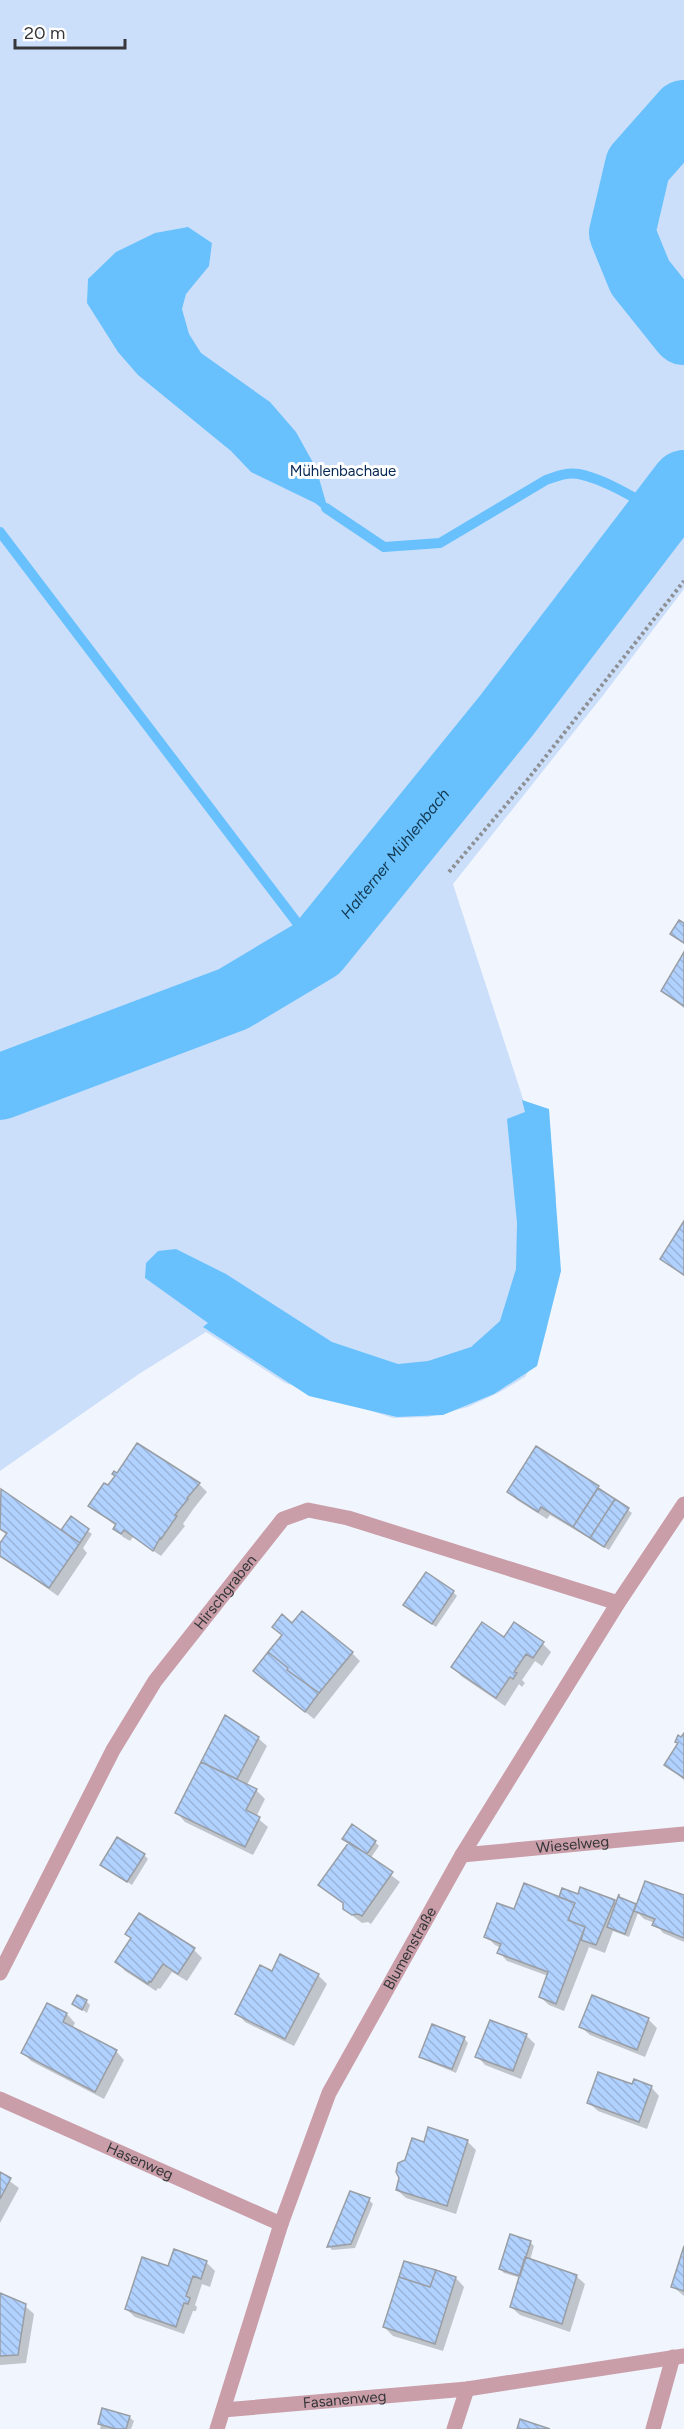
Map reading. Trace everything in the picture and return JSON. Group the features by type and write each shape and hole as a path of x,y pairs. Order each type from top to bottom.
{"street":[{"name":"Blumenstraße","path":"217,2429 281,2224 330,2093 462,1855 618,1603 684,1504"},
{"name":"Hirschgraben","path":"0,1973 113,1750 155,1681 283,1519 308,1510 348,1518 618,1603"},
{"name":"Wieselweg","path":"462,1855 684,1834"},
{"name":"Hasenweg","path":"0,2099 281,2224"},
{"name":"Fasanenweg","path":"223,2410 466,2389 679,2356 653,2429"},
{"path":"454,2429 466,2389"}],"path":[{"path":"449,872 528,779 684,581"}],"green space":[{"name":"Mühlenbachaue","path":"0,0 684,0 684,589 601,698 453,884 524,1102 548,1109 556,1196 554,1268 547,1328 540,1352 525,1377 468,1407 428,1417 393,1418 285,1383 206,1332 139,1374 0,1471"}],"water":[{"path":"188,227 212,243 209,266 186,294 182,309 189,334 201,353 270,402 296,432 316,468 327,506 324,510 315,503 251,472 231,451 138,375 118,352 87,303 88,279 116,252 155,233"},
{"path":"522,1100 549,1109 561,1271 537,1366 494,1394 443,1415 397,1417 309,1396 203,1327 208,1323 145,1278 146,1263 158,1251 176,1249 226,1274 332,1342 398,1364 428,1361 471,1347 500,1321 516,1269 517,1223 507,1119 525,1112"}],"building":[{"path":"679,920 684,923 684,943 670,934"},
{"path":"684,952 684,1006 661,991"},
{"path":"684,1221 684,1275 660,1259"},
{"path":"137,1443 200,1483 175,1515 177,1516 153,1551 124,1530 121,1534 113,1529 116,1524 88,1506 104,1483 108,1485 115,1476 112,1474 114,1471 117,1473"},
{"path":"536,1446 599,1486 573,1527 541,1507 538,1512 507,1492"},
{"path":"598,1488 615,1499 590,1538 573,1527"},
{"path":"1,1489 80,1543 49,1588 0,1556 0,1543 7,1533 0,1529"},
{"path":"615,1499 629,1508 604,1547 590,1538"},
{"path":"71,1516 89,1529 80,1543 61,1530"},
{"path":"426,1572 454,1591 432,1624 403,1605"},
{"path":"302,1611 353,1652 319,1693 287,1670 288,1668 268,1652 282,1635 272,1627 282,1614 292,1623"},
{"path":"482,1622 504,1637 514,1622 544,1642 533,1658 526,1654 514,1672 517,1673 513,1679 510,1677 496,1698 451,1667"},
{"path":"268,1652 288,1668 287,1670 319,1693 305,1712 253,1671"},
{"path":"225,1715 259,1737 237,1779 201,1762"},
{"path":"684,1733 684,1778 664,1765 678,1743 675,1742 678,1735 681,1737"},
{"path":"201,1762 257,1789 246,1810 260,1817 245,1847 175,1813"},
{"path":"352,1824 376,1841 367,1854 342,1839"},
{"path":"117,1837 145,1854 127,1882 100,1865"},
{"path":"349,1842 393,1872 362,1916 352,1915 343,1909 343,1903 318,1885"},
{"path":"645,1881 684,1895 684,1938 652,1925 655,1919 634,1911"},
{"path":"524,1883 575,1903 568,1920 585,1927 556,2004 539,1997 548,1972 497,1953 501,1944 484,1937 497,1903 514,1909"},
{"path":"580,1887 615,1900 596,1945 581,1940 585,1927 568,1920 575,1903 559,1897 562,1888 578,1894"},
{"path":"619,1894 619,1897 636,1904 625,1934 607,1927"},
{"path":"139,1913 195,1948 178,1974 163,1964 148,1984 115,1962 131,1938 125,1934"},
{"path":"280,1954 319,1974 285,2039 235,2014 260,1965 272,1971"},
{"path":"77,1995 87,2000 82,2010 72,2004"},
{"path":"592,1995 649,2018 637,2050 579,2027"},
{"path":"47,2003 67,2013 63,2022 117,2050 95,2092 21,2053"},
{"path":"490,2020 527,2034 513,2071 475,2057"},
{"path":"432,2024 465,2037 452,2069 419,2057"},
{"path":"598,2072 632,2084 634,2079 652,2086 639,2122 587,2103"},
{"path":"428,2127 468,2140 447,2206 396,2190 399,2178 396,2172 398,2163 405,2160 412,2138 424,2142"},
{"path":"0,2172 11,2178 0,2199"},
{"path":"350,2191 370,2198 351,2244 327,2247"},
{"path":"510,2234 531,2241 520,2276 499,2269"},
{"path":"684,2246 684,2291 671,2287"},
{"path":"174,2249 207,2261 201,2279 193,2276 186,2296 190,2298 188,2304 184,2303 176,2327 125,2309 142,2257 168,2266"},
{"path":"525,2257 577,2275 562,2324 510,2307"},
{"path":"404,2261 436,2270 430,2287 399,2277"},
{"path":"436,2270 456,2277 435,2344 383,2327 399,2277 430,2287"},
{"path":"0,2293 26,2304 18,2355 0,2356"},
{"path":"102,2408 130,2416 126,2429 98,2424"},
{"path":"520,2419 550,2429 517,2429"}],"waterway":[{"name":"Halterner Mühlenbach","path":"684,113 638,165 622,233 640,277 684,332"},
{"path":"326,508 384,547 440,543 546,480 562,475 579,474 611,485 661,513"},
{"name":"Halterner Mühlenbach","path":"0,1087 233,999 317,949 506,716 684,483"},
{"path":"653,523 684,519"},
{"path":"0,532 317,949"}]}
